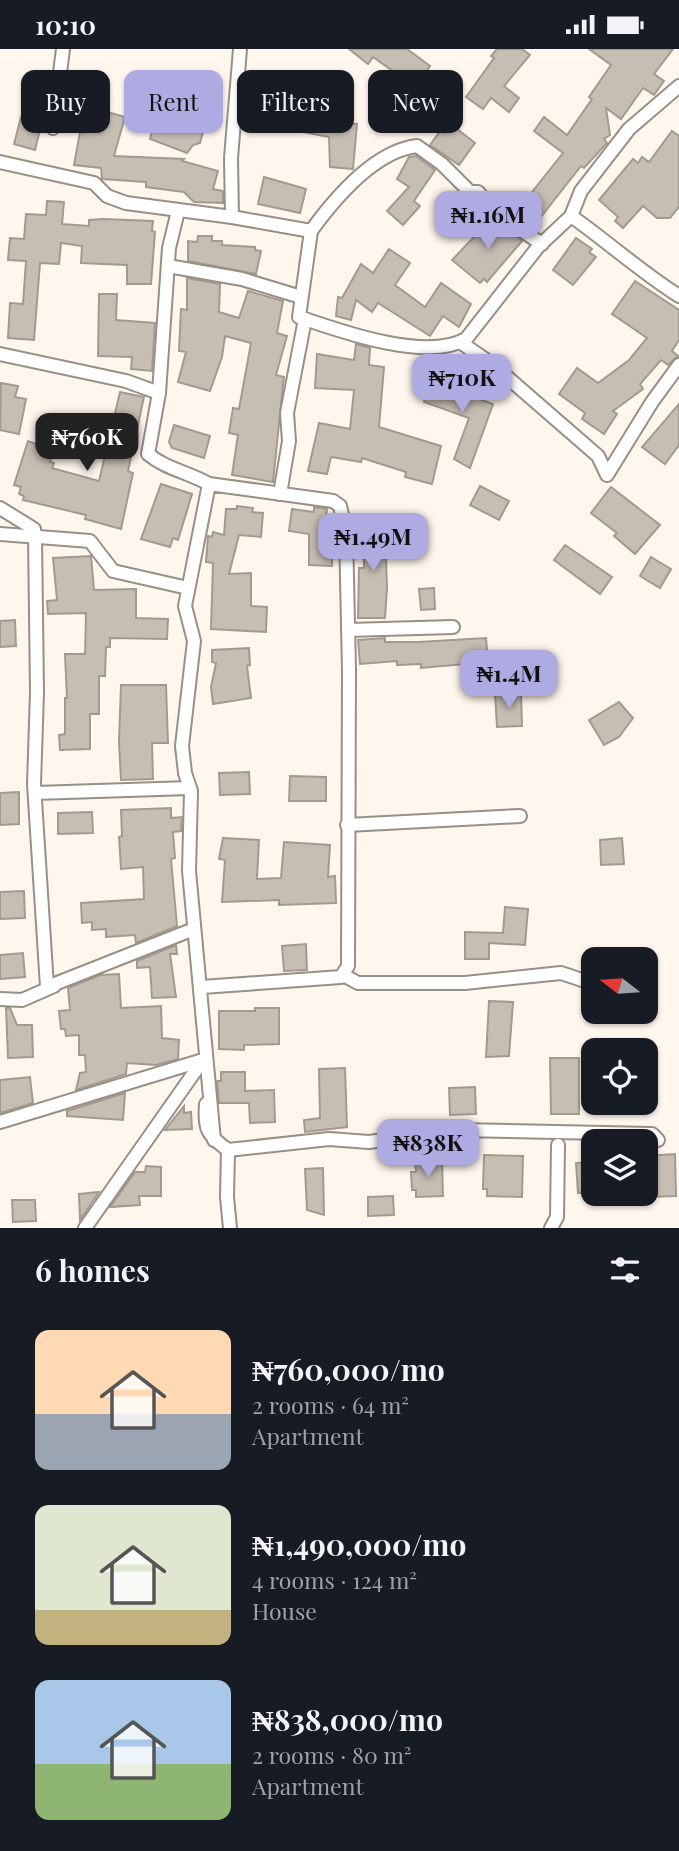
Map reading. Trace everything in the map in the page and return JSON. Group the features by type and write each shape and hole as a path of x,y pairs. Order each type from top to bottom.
{"street":[{"path":"60,70 63,49"},
{"path":"232,217 232,134 240,49"},
{"path":"542,244 518,228 504,208 484,199 478,192 470,192 442,164 417,146 394,151 326,210 311,230 299,317 348,333 421,347 444,347 460,342 542,244 571,216 581,191 629,128 679,86"},
{"path":"0,162 94,183 107,196 126,203 311,230"},
{"path":"178,211 168,266 159,393 148,454 161,465 188,472 208,484 322,498 340,506 346,532 349,913 345,976"},
{"path":"571,216 601,237 638,269 679,296"},
{"path":"168,266 242,279 301,297"},
{"path":"280,493 289,441 287,413 305,319"},
{"path":"460,342 492,364 598,456 607,475 652,402 679,365"},
{"path":"0,354 126,381 159,393"},
{"path":"208,484 185,606 194,641 181,746 190,788 189,871 214,1140"},
{"path":"0,508 34,529 35,536 35,793 47,987 194,929"},
{"path":"0,534 90,541 113,571 188,588"},
{"path":"348,630 453,627"},
{"path":"35,793 190,788"},
{"path":"347,825 520,816"},
{"path":"0,999 22,1000 194,929"},
{"path":"194,929 203,1060 201,1079 206,1106 203,1121 214,1140 228,1150 328,1139 369,1142 459,1130 581,1131"},
{"path":"201,987 345,976 358,983 465,983 561,973 581,980"},
{"path":"0,1122 203,1060"},
{"path":"85,1228 203,1060"},
{"path":"551,1228 557,1217 558,1145"},
{"path":"228,1150 230,1228"}],"building":[{"path":"349,49 407,49 430,66 427,70 391,70 373,57 368,64"},
{"path":"497,49 522,49 530,55 504,86 519,98 509,112 491,98 483,109 466,97 494,58 491,56"},
{"path":"589,49 673,49 654,74 664,81 654,95 643,88 621,119 606,108 610,135 604,139 607,143 584,168 581,166 533,227 517,211 563,153 534,131 544,117 567,135 592,99 589,97 611,65"},
{"path":"110,113 124,117 114,156 184,159 182,161 218,171 213,189 223,191 223,203 194,202 184,192 146,187 146,182 102,179 101,168 74,165 80,133 110,133"},
{"path":"21,117 21,133 39,133 35,150 14,144"},
{"path":"354,124 357,124 353,169 330,167 329,137 308,133 354,133"},
{"path":"672,131 679,136 679,207 670,218 657,218 643,206 623,228 615,221 618,217 599,200 633,159 638,163 642,157 649,162"},
{"path":"152,133 203,133 200,143 193,145 187,153 150,139"},
{"path":"439,133 462,133 475,143 459,165 430,145"},
{"path":"416,156 435,170 414,201 420,206 403,225 387,211 409,187 397,179 409,157"},
{"path":"264,177 306,189 300,213 258,204"},
{"path":"47,201 64,202 62,224 89,226 89,220 103,219 153,221 152,231 155,232 151,284 127,284 127,265 81,263 82,246 61,243 59,264 40,263 34,340 8,338 10,303 23,304 26,261 8,260 10,238 24,239 26,214 46,215"},
{"path":"494,216 522,241 487,282 484,279 480,283 452,260"},
{"path":"198,236 212,236 212,241 222,241 222,245 255,247 255,250 261,251 256,274 188,261 188,241 197,242"},
{"path":"576,238 592,249 589,252 596,257 573,285 553,270"},
{"path":"389,249 410,263 395,285 425,307 441,283 471,304 459,327 443,316 430,336 378,303 372,312 356,300 351,320 336,316 338,297 342,298 361,264 373,273"},
{"path":"187,278 220,284 219,312 239,318 248,291 283,301 277,333 287,336 276,375 284,377 273,482 232,475 238,435 229,433 233,408 239,409 251,343 225,336 222,357 210,391 178,382 186,352 179,351 181,309 187,310"},
{"path":"635,281 679,310 679,340 672,351 678,356 668,365 661,360 640,384 643,389 613,411 617,414 604,434 582,419 585,413 559,394 577,368 598,383 629,360 647,338 612,314"},
{"path":"99,294 117,294 116,320 155,323 152,371 131,369 132,357 98,356"},
{"path":"356,344 370,348 369,365 384,367 379,427 441,446 432,484 405,477 406,472 362,458 361,462 331,457 327,474 308,471 319,423 350,429 354,390 315,388 317,354 354,360"},
{"path":"450,378 475,387 471,396 493,404 470,468 454,459 469,418 424,402 431,380 447,385"},
{"path":"1,383 18,386 15,397 26,399 19,434 0,430"},
{"path":"120,392 144,397 128,471 133,473 121,529 85,519 86,515 23,500 24,496 19,494 21,487 14,485 28,441 54,450 50,462 54,463 52,468 99,481"},
{"path":"679,404 679,445 665,464 642,447"},
{"path":"174,425 210,436 204,458 172,448 169,442"},
{"path":"161,484 192,494 178,540 173,538 170,547 141,539"},
{"path":"480,486 509,501 499,520 470,505"},
{"path":"611,487 660,525 635,554 614,536 617,533 591,513"},
{"path":"237,506 253,508 252,512 263,513 261,537 239,535 229,574 251,573 251,606 267,607 266,632 211,629 213,563 206,562 208,536 212,537 213,532 224,535 226,509 237,509"},
{"path":"314,507 327,509 326,517 332,517 332,566 309,565 309,534 289,531 292,509 314,512"},
{"path":"361,523 382,525 382,530 387,531 384,558 387,588 385,618 358,618 359,568 364,568 364,545 358,545"},
{"path":"565,545 612,577 600,594 554,560"},
{"path":"91,556 94,590 136,589 136,618 168,619 167,639 110,638 110,647 106,647 105,676 99,676 99,714 90,714 90,749 60,750 59,735 65,734 67,698 65,654 85,654 86,613 48,614 47,601 57,600 53,558"},
{"path":"651,557 671,569 660,588 640,576"},
{"path":"434,588 435,609 421,610 419,589"},
{"path":"15,620 16,646 0,647 0,621"},
{"path":"385,638 385,642 418,642 486,638 488,662 421,668 421,664 397,665 397,661 360,664 358,640"},
{"path":"249,648 250,665 247,666 251,698 213,704 211,687 216,663 212,662 212,650"},
{"path":"121,685 166,685 168,743 152,743 153,779 121,780"},
{"path":"521,693 522,726 497,727 495,694"},
{"path":"619,702 633,718 619,737 604,745 589,720"},
{"path":"249,772 250,794 220,795 219,773"},
{"path":"290,776 326,777 326,801 289,801"},
{"path":"19,792 19,824 0,825 0,793"},
{"path":"171,808 171,818 182,817 181,831 173,832 175,858 171,859 177,926 136,943 135,935 106,937 106,929 92,930 92,922 82,923 81,903 144,899 143,867 121,869 121,810"},
{"path":"92,812 93,833 58,834 58,813"},
{"path":"223,838 259,840 257,879 281,878 284,842 330,845 328,877 335,876 336,903 279,905 279,900 222,902 225,860 219,859"},
{"path":"622,838 624,864 601,865 600,840"},
{"path":"24,891 25,918 0,919 0,892"},
{"path":"505,907 528,909 525,945 489,943 489,959 465,959 465,932 503,933"},
{"path":"306,944 307,970 284,971 282,946"},
{"path":"176,945 177,954 170,954 176,997 152,998 150,967 137,968 137,961"},
{"path":"23,953 25,977 0,979 0,955"},
{"path":"119,974 121,1008 161,1006 162,1038 179,1040 178,1059 156,1065 127,1063 126,1074 76,1090 80,1073 86,1072 85,1055 79,1055 79,1035 66,1036 65,1029 61,1029 59,1011 70,1010 68,988 100,975"},
{"path":"489,1001 513,1002 509,1056 486,1057"},
{"path":"6,1008 10,1008 17,1025 32,1025 33,1057 8,1058"},
{"path":"255,1008 279,1008 279,1044 244,1045 244,1050 219,1049 219,1011 255,1011"},
{"path":"550,1058 579,1058 579,1114 551,1114"},
{"path":"345,1068 347,1127 305,1132 304,1120 320,1118 319,1069"},
{"path":"221,1072 245,1072 245,1091 274,1090 275,1122 250,1123 249,1103 219,1103 217,1081 221,1081"},
{"path":"30,1077 33,1103 0,1113 0,1080"},
{"path":"475,1087 476,1114 450,1115 449,1088"},
{"path":"125,1093 123,1120 67,1116 67,1111"},
{"path":"184,1106 184,1113 191,1112 192,1129 165,1130"},
{"path":"675,1154 676,1196 658,1197 658,1155"},
{"path":"484,1155 523,1156 522,1197 487,1196 487,1189 483,1189"},
{"path":"442,1160 443,1196 416,1197 416,1190 412,1190 411,1172 416,1172 415,1161"},
{"path":"576,1163 581,1163 581,1193 578,1193"},
{"path":"146,1166 161,1167 161,1196 139,1196 140,1205 110,1207 135,1172 145,1172"},
{"path":"323,1168 324,1215 307,1210 305,1169"},
{"path":"99,1192 80,1220 79,1194"},
{"path":"393,1196 394,1215 368,1216 368,1197"},
{"path":"12,1200 35,1200 36,1221 13,1222"}]}
